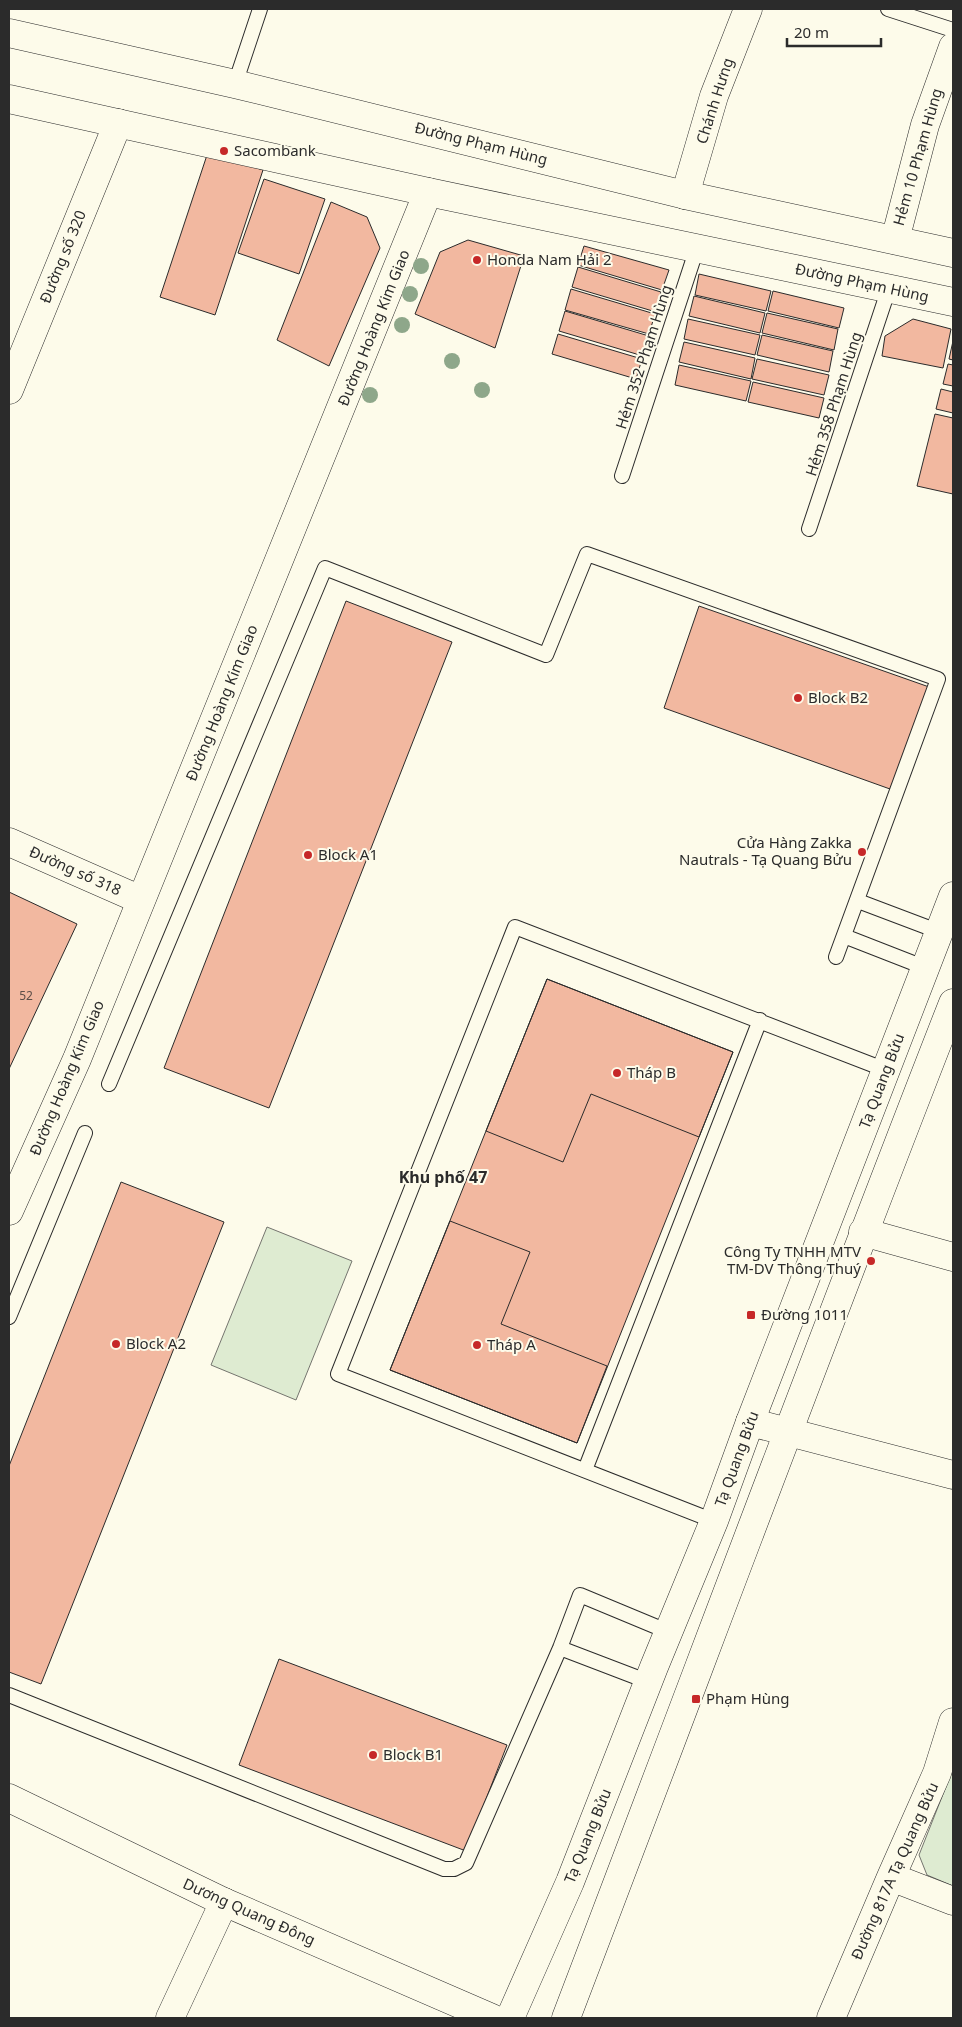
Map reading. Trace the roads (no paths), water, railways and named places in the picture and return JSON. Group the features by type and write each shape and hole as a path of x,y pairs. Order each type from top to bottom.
{"main road":[{"name":"Chánh Hưng","path":"685,195 714,96 748,9"},
{"name":"Đường Phạm Hùng","path":"9,33 235,84 685,195 953,253"},
{"name":"Hẻm 10 Phạm Hùng","path":"895,240 925,125 953,47"},
{"name":"Đường Phạm Hùng","path":"9,99 428,192 953,302"},
{"name":"Đường số 320","path":"9,390 118,124"},
{"name":"Đường Hoàng Kim Giao","path":"9,1212 77,1059 428,192"},
{"name":"Đường số 318","path":"9,842 141,900"},
{"name":"Tạ Quang Bửu","path":"510,2018 570,1882 714,1521 750,1422 886,1070 938,952 953,896"},
{"path":"566,2018 790,1432 864,1232 953,1003"},
{"path":"864,1232 953,1257"},
{"path":"750,1422 953,1475"},
{"name":"Đường 817A Tạ Quang Bửu","path":"831,2018 937,1773 953,1722"},
{"name":"Dương Quang Đông","path":"9,1798 224,1902 492,2018"},
{"path":"891,1877 953,1901"},
{"path":"170,2018 224,1902"}],"lane":[{"path":"235,84 260,9"},
{"path":"888,9 953,30"},
{"name":"Hẻm 352 Phạm Hùng","path":"622,476 697,248"},
{"name":"Hẻm 358 Phạm Hùng","path":"809,529 888,288"},
{"path":"109,1084 325,568 546,655 588,554 938,679 836,957"},
{"path":"858,901 938,952"},
{"path":"714,1521 338,1374 515,927 886,1070"},
{"path":"844,936 938,952"},
{"path":"585,1470 760,1020"},
{"path":"9,1317 85,1133"},
{"path":"9,1695 444,1869 454,1869 466,1863 560,1648 580,1594 669,1632"},
{"path":"560,1648 649,1682"}],"place":[{"name":"Sacombank","path":"224,151"},
{"name":"Honda Nam Hải 2","path":"477,260"},
{"name":"Block B2","path":"798,698"},
{"name":"Cửa Hàng Zakka Nautrals - Tạ Quang Bửu","path":"862,852"},
{"name":"Block A1","path":"308,855"},
{"name":"Tháp B","path":"617,1073"},
{"name":"Công Ty TNHH MTV TM-DV Thông Thuý","path":"871,1261"},
{"name":"Đường 1011","path":"751,1315"},
{"name":"Block A2","path":"116,1344"},
{"name":"Tháp A","path":"477,1345"},
{"name":"Phạm Hùng","path":"696,1699"},
{"name":"Block B1","path":"373,1755"}],"district":[{"name":"Khu phố 47","path":"443,1177"}]}
